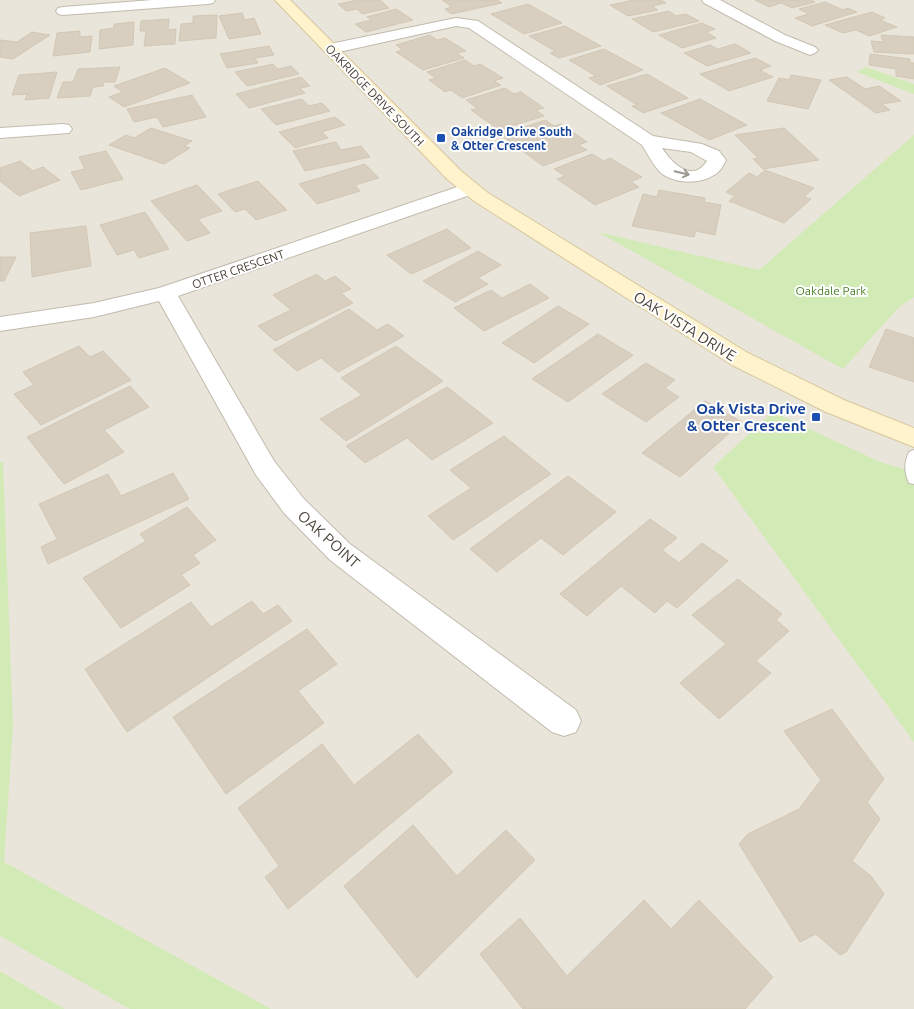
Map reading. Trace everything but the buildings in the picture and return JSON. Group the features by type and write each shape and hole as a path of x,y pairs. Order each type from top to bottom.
{"street":[{"path":"63,11 208,0"},
{"name":"OAKRIDGE DRIVE SOUTH","path":"282,0 470,189"},
{"path":"709,0 780,38 810,50"},
{"path":"330,49 456,22 473,24 648,141"},
{"path":"0,133 63,129"},
{"name":"OTTER CRESCENT","path":"0,324 94,310 164,293 470,189"},
{"name":"OAK VISTA DRIVE","path":"470,189 740,359 826,402 914,438"},
{"name":"OAK POINT","path":"164,293 264,468 294,506 340,552 564,721"}],"lane":[{"path":"914,455 911,469 914,479"}],"shaded area":[{"path":"0,0 914,0 914,1009 65,1009 0,971"}],"green space":[{"path":"866,67 914,84 914,94 857,72"},
{"name":"Oakdale Park","path":"914,135 914,297 899,307 843,369 598,232 759,270"},
{"path":"773,412 880,462 914,472 914,742 713,467"},
{"path":"0,462 3,462 13,726 4,862 271,1009 130,1009 0,936"},
{"path":"0,971 65,1009 0,1009"}],"place":[{"name":"Oakridge Drive South & Otter Crescent","path":"441,138"},
{"name":"Oak Vista Drive & Otter Crescent","path":"816,417"}]}
